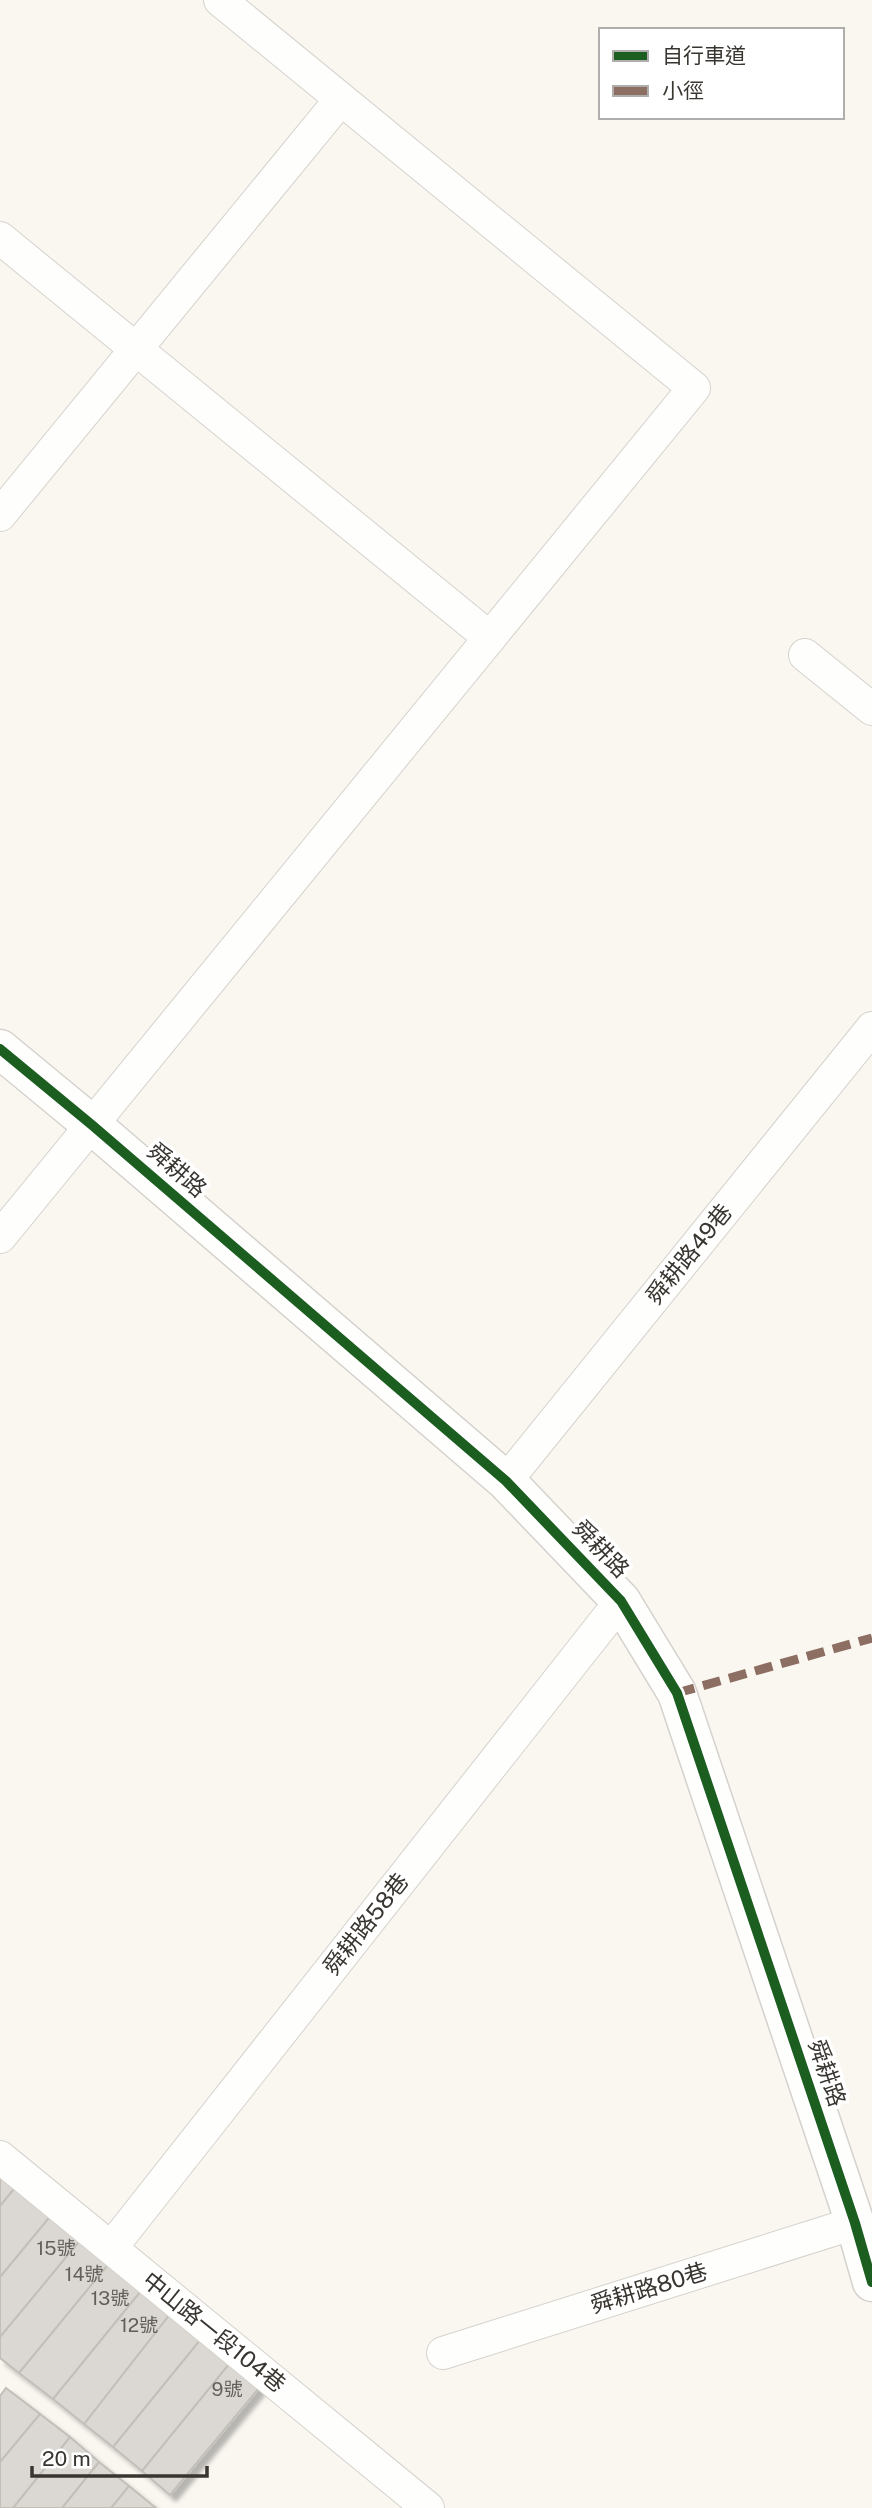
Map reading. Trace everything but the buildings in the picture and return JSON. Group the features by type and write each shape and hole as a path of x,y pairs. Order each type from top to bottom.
{"street":[{"name":"舜耕路","path":"0,1049 506,1481 621,1601 677,1693 855,2223 872,2282"}],"lane":[{"path":"0,1237 694,388 220,0"},
{"path":"0,515 341,99"},
{"path":"0,238 490,638"},
{"path":"805,655 872,709"},
{"name":"舜耕路49巷","path":"506,1481 872,1028"},
{"name":"舜耕路58巷","path":"111,2248 621,1601"},
{"name":"中山路一段104巷","path":"0,2157 428,2508"},
{"name":"舜耕路80巷","path":"443,2353 855,2223"}],"marked path":[{"path":"677,1693 872,1638"}],"cycle path":[{"path":"0,1049 506,1481 621,1601 677,1693 855,2223 872,2282"}]}
